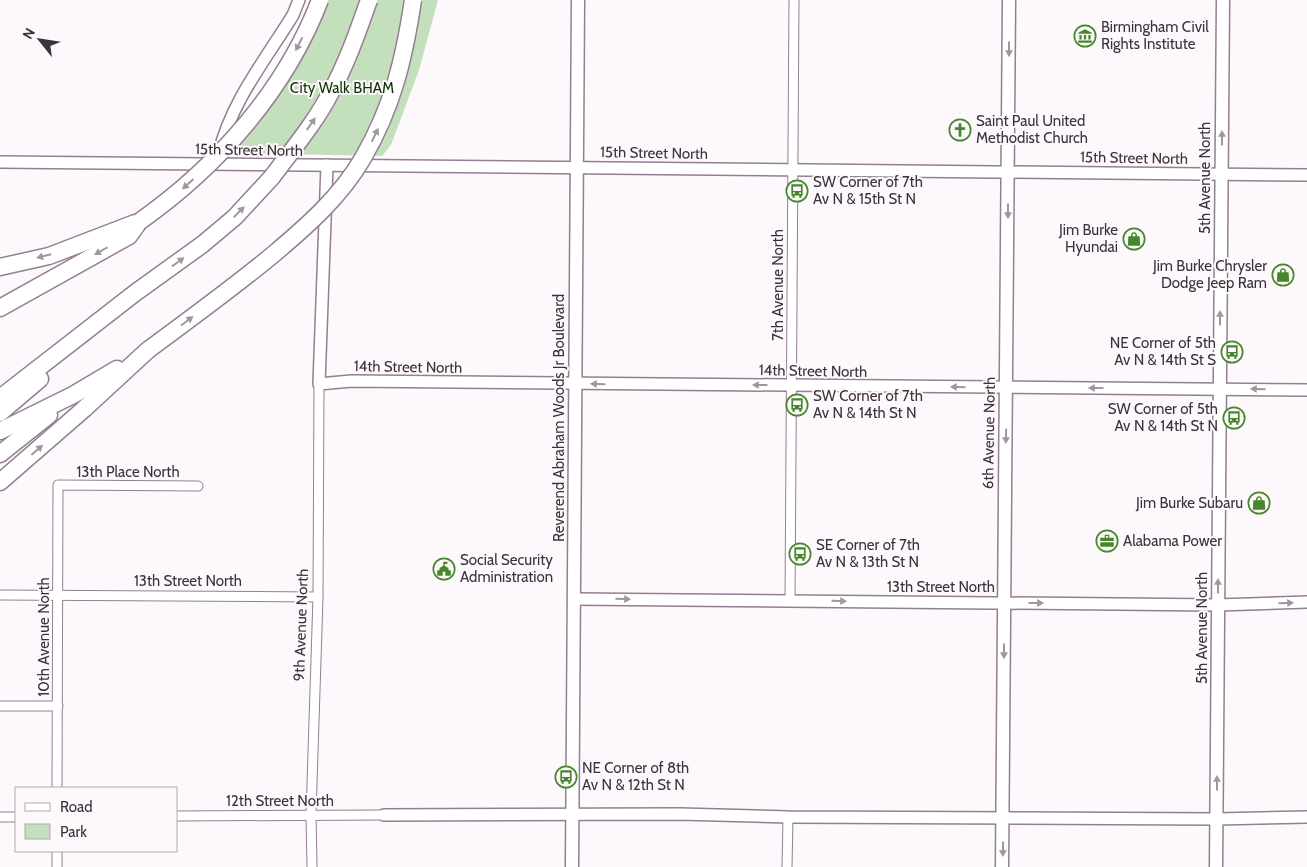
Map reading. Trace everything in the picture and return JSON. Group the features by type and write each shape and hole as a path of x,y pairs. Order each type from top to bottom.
{"highway":[{"path":"0,267 49,256 139,222 185,187 244,127 288,66 320,0"},
{"path":"0,398 125,301 203,244 235,217 272,177 320,112 345,62 369,0"},
{"path":"0,431 73,395 148,350 245,278 290,241 330,203 362,159 390,101 402,66 413,0"},
{"path":"0,308 129,236 139,222"},
{"path":"0,414 125,301"},
{"path":"0,482 148,350"},
{"path":"0,454 73,395"}],"main road":[{"name":"Reverend Abraham Woods Jr Boulevard","path":"572,867 578,0"},
{"name":"6th Avenue North","path":"1002,867 1009,0"},
{"name":"5th Avenue North","path":"1216,867 1223,0"}],"street":[{"path":"216,164 222,137 236,105 293,15 299,0"},
{"name":"7th Avenue North","path":"790,600 794,0"},
{"name":"15th Street North","path":"0,162 1307,175"},
{"path":"319,384 327,165"},
{"name":"14th Street North","path":"319,384 350,381 1307,390"},
{"name":"9th Avenue North","path":"312,867 311,815 318,597 319,384"},
{"name":"13th Place North","path":"58,485 198,486"},
{"name":"10th Avenue North","path":"57,787 58,485"},
{"name":"13th Street North","path":"0,595 318,597"},
{"name":"13th Street North","path":"574,598 1218,605 1307,602"},
{"path":"0,706 58,706"},
{"path":"384,815 573,816 680,814 788,817 1217,819 1307,817"},
{"name":"12th Street North","path":"178,816 384,815"},
{"path":"0,817 15,817"},
{"path":"787,867 788,817"},
{"path":"57,852 57,867"}],"green space":[{"name":"City Walk BHAM","path":"313,0 438,0 419,70 391,145 382,156 235,153 239,128 265,90"}],"place":[{"name":"Birmingham Civil Rights Institute","path":"1085,36"},
{"name":"Saint Paul United Methodist Church","path":"960,130"},
{"name":"SW Corner of 7th Av N & 15th St N","path":"797,191"},
{"name":"Jim Burke Hyundai","path":"1134,239"},
{"name":"Jim Burke Chrysler Dodge Jeep Ram","path":"1283,275"},
{"name":"NE Corner of 5th Av N & 14th St S","path":"1232,352"},
{"name":"SW Corner of 7th Av N & 14th St N","path":"797,405"},
{"name":"SW Corner of 5th Av N & 14th St N","path":"1234,418"},
{"name":"Jim Burke Subaru","path":"1259,503"},
{"name":"Alabama Power","path":"1107,541"},
{"name":"SE Corner of 7th Av N & 13th St N","path":"800,554"},
{"name":"Social Security Administration","path":"444,569"},
{"name":"NE Corner of 8th Av N & 12th St N","path":"566,777"}]}
